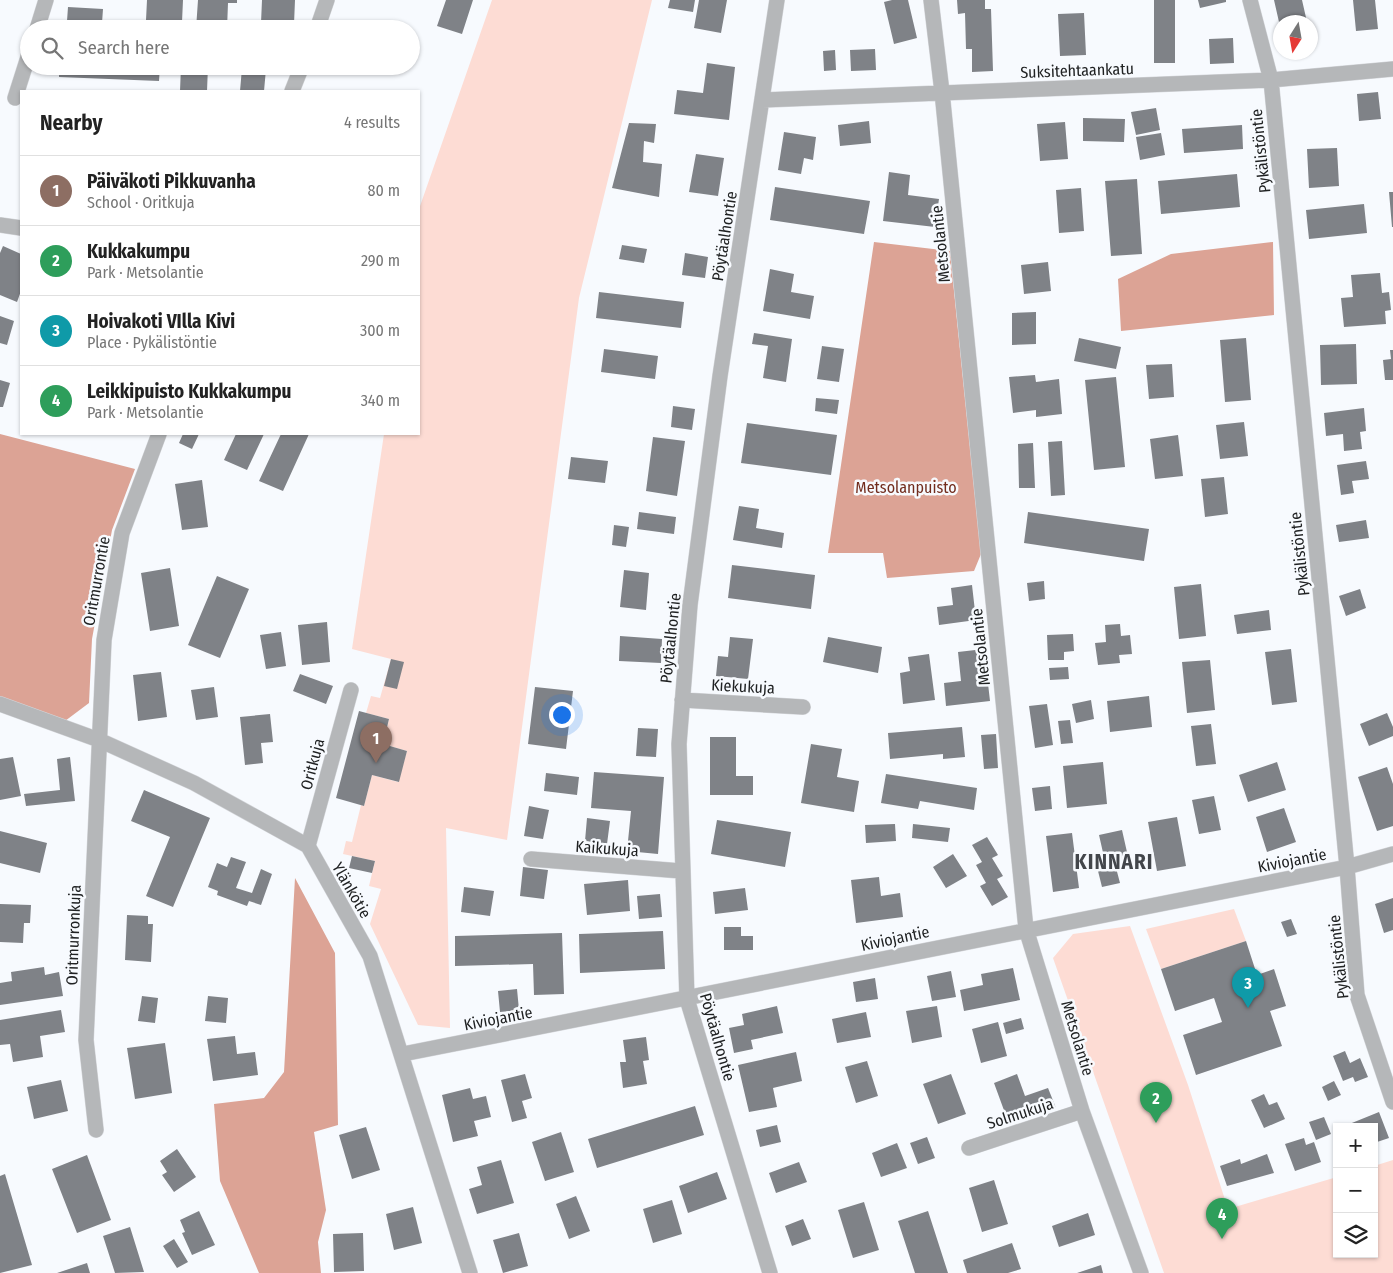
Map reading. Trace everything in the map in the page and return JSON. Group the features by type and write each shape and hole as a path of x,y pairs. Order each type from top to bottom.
{"street":[{"path":"40,20 46,0"},
{"path":"320,20 328,0"},
{"name":"Pöytäalhontie","path":"770,1273 687,999 678,744 690,605 720,376 777,0"},
{"name":"Metsolantie","path":"931,0 942,92 1026,929 1082,1111 1141,1273"},
{"name":"Pykälistöntie","path":"1250,0 1271,80 1347,867 1357,995 1393,1102"},
{"name":"Suksitehtaankatu","path":"762,100 1271,80 1393,69"},
{"path":"15,98 22,75"},
{"path":"292,90 298,75"},
{"path":"0,225 20,228"},
{"name":"Oritmurrontie","path":"99,740 104,640 122,533 159,435"},
{"name":"Oritkuja","path":"308,846 350,690"},
{"name":"Kiekukuja","path":"682,700 803,707"},
{"path":"0,704 99,740 194,783 308,846"},
{"name":"Oritmurronkuja","path":"96,1130 86,1040 99,740"},
{"name":"Ylänkötie","path":"308,846 370,956 470,1273"},
{"name":"Kiviojantie","path":"402,1054 1347,867 1393,854"},
{"name":"Kaikukuja","path":"531,859 681,871"},
{"name":"Solmukuja","path":"969,1148 1082,1111"}],"shaded area":[{"path":"492,0 652,0 579,298 507,840 446,828 450,1028 418,1025 370,924 381,889 369,886 375,861 343,854 346,841 352,842 361,805 364,806 372,775 398,782 407,751 383,744 389,719 366,713 371,696 380,698 391,659 352,649 384,435 420,435 420,206"},
{"path":"1234,909 1246,941 1161,969 1146,929"},
{"path":"1130,926 1188,1085 1228,1209 1333,1178 1333,1258 1378,1258 1378,1165 1393,1160 1393,1273 1164,1273 1053,958 1073,934"}],"green space":[{"name":"Metsolanpuisto","path":"874,242 950,251 981,554 974,571 887,578 883,553 828,553"},
{"path":"1273,242 1274,315 1121,331 1118,279 1171,254"},
{"path":"0,434 135,469 112,530 92,639 89,703 65,721 0,698"},
{"path":"295,878 335,953 338,1125 314,1132 326,1210 318,1242 321,1273 259,1273 220,1181 214,1104 264,1098 284,1072"}],"building":[{"path":"147,0 183,0 182,20 146,20"},
{"path":"198,0 237,0 237,3 228,3 227,20 197,20"},
{"path":"262,0 295,0 294,20 261,20"},
{"path":"446,0 473,0 462,34 437,26"},
{"path":"670,0 695,0 693,12 668,8"},
{"path":"699,0 727,0 721,33 694,28"},
{"path":"908,0 917,38 894,44 884,2"},
{"path":"957,0 985,0 985,9 991,9 993,71 972,72 972,49 966,49 965,13 958,14"},
{"path":"1154,0 1175,0 1175,63 1154,63"},
{"path":"1198,0 1226,0 1226,2 1200,8"},
{"path":"1274,0 1302,0 1305,15 1277,15"},
{"path":"1353,0 1375,0 1378,29 1356,31"},
{"path":"68,7 103,9 102,20 67,20"},
{"path":"1084,13 1086,55 1060,56 1058,14"},
{"path":"1233,38 1234,63 1210,64 1209,39"},
{"path":"875,49 876,70 851,71 850,50"},
{"path":"835,50 836,70 824,71 823,51"},
{"path":"707,63 735,67 729,120 674,114 677,90 703,93"},
{"path":"59,75 159,75 159,81 59,77"},
{"path":"181,75 208,75 207,90 180,90"},
{"path":"241,75 265,75 264,90 240,90"},
{"path":"1378,92 1381,119 1359,121 1357,94"},
{"path":"1156,108 1160,130 1136,135 1131,112"},
{"path":"1083,118 1125,119 1124,142 1083,141"},
{"path":"869,121 871,143 840,146 838,125"},
{"path":"1065,122 1068,159 1040,161 1037,124"},
{"path":"629,123 656,124 654,143 644,141 643,162 662,164 659,197 612,188"},
{"path":"1242,125 1243,149 1184,153 1182,129"},
{"path":"784,132 816,137 813,160 804,158 801,174 778,170"},
{"path":"1161,133 1165,155 1140,160 1136,137"},
{"path":"1337,148 1339,186 1309,188 1307,149"},
{"path":"696,154 724,158 718,196 689,192"},
{"path":"889,172 910,175 908,195 939,199 935,227 883,221"},
{"path":"1237,174 1240,207 1161,214 1158,181"},
{"path":"1137,179 1142,254 1111,256 1105,181"},
{"path":"775,187 870,201 864,234 770,220"},
{"path":"1081,188 1084,231 1059,233 1056,190"},
{"path":"1389,192 1393,192 1393,227 1392,227"},
{"path":"1364,204 1367,233 1309,239 1306,210"},
{"path":"622,245 647,249 644,263 619,259"},
{"path":"3,246 20,254 20,294 17,302 0,295 0,253"},
{"path":"685,253 708,257 705,278 682,275"},
{"path":"1048,262 1051,291 1024,294 1021,265"},
{"path":"770,269 794,274 791,292 814,296 810,319 763,311"},
{"path":"1380,273 1382,293 1389,292 1391,310 1385,311 1386,324 1344,327 1341,298 1353,297 1351,275"},
{"path":"599,292 684,302 681,328 596,318"},
{"path":"1036,312 1036,344 1012,345 1012,313"},
{"path":"0,316 14,321 7,345 0,343"},
{"path":"754,333 792,339 786,382 763,378 768,346 752,344"},
{"path":"1079,338 1121,347 1116,369 1074,361"},
{"path":"1246,338 1251,400 1225,402 1220,340"},
{"path":"1356,344 1357,384 1321,385 1320,345"},
{"path":"822,346 844,349 839,382 817,379"},
{"path":"604,349 658,356 655,379 601,372"},
{"path":"1390,350 1393,350 1393,380 1385,380 1383,360 1391,359"},
{"path":"1172,364 1174,397 1149,399 1146,365"},
{"path":"1035,375 1036,382 1059,379 1062,414 1036,417 1036,410 1013,413 1009,377"},
{"path":"1116,377 1125,467 1094,470 1085,380"},
{"path":"0,380 10,383 3,407 0,407"},
{"path":"816,398 839,400 837,414 815,411"},
{"path":"673,406 695,409 692,430 671,427"},
{"path":"1364,408 1366,431 1360,432 1362,449 1344,451 1343,434 1326,436 1324,413"},
{"path":"1244,422 1248,456 1220,459 1216,425"},
{"path":"747,423 837,435 831,475 741,463"},
{"path":"183,435 199,435 192,449 179,443"},
{"path":"236,435 264,435 247,470 224,460"},
{"path":"281,435 309,435 283,491 259,481"},
{"path":"1178,435 1183,476 1155,479 1150,439"},
{"path":"653,437 685,441 677,496 646,491"},
{"path":"1062,441 1065,495 1051,496 1048,442"},
{"path":"1033,443 1035,488 1019,488 1018,444"},
{"path":"571,457 608,461 605,483 568,479"},
{"path":"1366,461 1369,479 1352,481 1354,493 1341,495 1337,465"},
{"path":"1224,477 1228,514 1205,517 1201,479"},
{"path":"202,480 208,527 182,530 175,484"},
{"path":"739,506 759,509 756,528 784,533 782,548 733,540"},
{"path":"639,512 676,517 674,534 637,529"},
{"path":"1028,512 1149,529 1144,561 1024,543"},
{"path":"1366,520 1369,538 1339,542 1336,525"},
{"path":"614,525 629,527 626,547 612,545"},
{"path":"732,565 815,575 811,609 728,598"},
{"path":"170,568 179,626 150,631 141,573"},
{"path":"624,570 649,573 646,610 620,607"},
{"path":"217,576 249,589 220,658 188,645"},
{"path":"1044,581 1045,599 1029,601 1027,583"},
{"path":"1201,584 1206,636 1179,639 1174,587"},
{"path":"972,585 976,620 939,625 937,607 953,605 951,588"},
{"path":"1360,589 1366,608 1346,616 1339,596"},
{"path":"1269,610 1271,630 1237,634 1234,615"},
{"path":"327,622 330,662 302,665 298,625"},
{"path":"1120,624 1121,636 1130,635 1132,654 1119,655 1120,663 1098,665 1095,643 1106,642 1105,625"},
{"path":"281,632 286,666 266,669 260,635"},
{"path":"1073,634 1074,651 1064,652 1064,660 1048,660 1047,635"},
{"path":"620,636 662,639 661,663 619,661"},
{"path":"730,637 753,639 748,679 716,676 718,656 728,657"},
{"path":"828,637 882,647 878,673 823,662"},
{"path":"984,649 990,701 946,706 944,683 961,681 958,652"},
{"path":"1291,649 1297,702 1272,705 1265,652"},
{"path":"929,654 935,700 903,704 900,673 910,671 908,657"},
{"path":"391,659 404,662 397,689 384,686"},
{"path":"1210,660 1215,710 1187,713 1182,662"},
{"path":"1068,667 1069,679 1050,680 1049,668"},
{"path":"161,672 167,717 138,721 133,675"},
{"path":"300,674 333,686 326,704 293,691"},
{"path":"214,687 218,717 196,720 191,690"},
{"path":"535,687 573,691 566,749 528,744"},
{"path":"1149,696 1152,727 1110,732 1107,701"},
{"path":"1091,700 1094,719 1076,723 1072,704"},
{"path":"1047,704 1053,745 1035,748 1029,706"},
{"path":"359,711 389,719 383,744 407,751 399,782 372,775 364,806 336,798"},
{"path":"1387,713 1393,727 1393,736 1369,746 1360,724"},
{"path":"270,714 273,742 261,743 263,763 245,765 240,717"},
{"path":"1070,720 1073,743 1061,744 1058,721"},
{"path":"1211,724 1216,764 1196,766 1191,726"},
{"path":"962,727 965,757 943,759 943,754 890,759 888,733"},
{"path":"638,728 658,729 656,757 636,756"},
{"path":"996,734 998,768 984,769 981,735"},
{"path":"710,737 736,737 736,776 753,776 753,795 710,795"},
{"path":"811,744 842,749 837,777 859,781 854,812 801,803"},
{"path":"13,757 21,796 0,800 0,759"},
{"path":"70,757 75,801 26,806 24,794 60,790 57,759"},
{"path":"1103,762 1107,804 1067,808 1063,766"},
{"path":"1277,762 1286,790 1248,802 1239,775"},
{"path":"1387,767 1393,784 1393,826 1377,831 1358,777"},
{"path":"594,772 664,777 658,854 627,851 631,811 591,808"},
{"path":"546,773 579,777 577,795 544,791"},
{"path":"886,774 977,788 974,810 920,801 918,809 881,803"},
{"path":"1050,786 1052,809 1035,811 1032,788"},
{"path":"144,790 210,818 173,907 146,896 170,837 131,821"},
{"path":"1214,796 1221,830 1199,834 1192,800"},
{"path":"529,806 549,810 543,839 524,836"},
{"path":"1284,808 1296,842 1267,852 1256,817"},
{"path":"1177,817 1186,866 1157,871 1148,822"},
{"path":"587,818 610,821 607,844 585,841"},
{"path":"717,820 791,832 785,867 711,854"},
{"path":"895,824 896,841 866,843 865,825"},
{"path":"913,824 950,828 948,842 912,838"},
{"path":"1122,830 1129,861 1115,864 1120,883 1102,887 1095,859 1104,857 1099,835"},
{"path":"0,831 47,843 40,873 0,863"},
{"path":"1072,833 1079,888 1053,892 1046,836"},
{"path":"987,837 998,855 992,858 1003,876 997,879 1008,897 992,906 980,886 986,883 976,865 982,862 972,845"},
{"path":"953,854 967,876 946,888 933,867"},
{"path":"352,856 375,861 372,873 349,868"},
{"path":"231,857 246,862 236,888 252,893 261,869 272,874 261,905 249,901 247,906 217,895 218,891 208,887 217,863 227,867"},
{"path":"523,867 548,870 544,899 520,896"},
{"path":"879,877 881,896 900,893 903,917 856,923 851,880"},
{"path":"628,880 630,911 587,915 584,884"},
{"path":"464,887 494,891 490,916 461,912"},
{"path":"745,888 748,910 715,914 713,892"},
{"path":"660,894 662,917 639,919 637,896"},
{"path":"1393,898 1393,930 1384,933 1375,904"},
{"path":"0,904 31,905 30,923 24,923 23,943 0,942"},
{"path":"127,915 148,916 148,924 153,924 151,962 125,960"},
{"path":"1291,919 1297,934 1287,937 1281,922"},
{"path":"724,927 741,927 741,936 753,936 753,950 724,950"},
{"path":"663,931 665,969 580,973 579,934"},
{"path":"562,933 564,994 534,995 533,964 455,966 455,936"},
{"path":"1246,941 1257,975 1274,969 1286,1006 1270,1011 1282,1046 1196,1075 1183,1035 1222,1022 1214,998 1175,1011 1161,969"},
{"path":"44,967 45,975 59,972 63,996 0,1005 0,983 12,981 11,972"},
{"path":"1013,968 1020,1000 964,1011 960,990 983,985 981,974"},
{"path":"951,971 956,997 932,1001 927,976"},
{"path":"875,978 878,999 856,1002 853,982"},
{"path":"517,989 519,1010 500,1012 498,991"},
{"path":"142,996 158,998 155,1023 138,1021"},
{"path":"208,996 228,998 226,1023 205,1021"},
{"path":"777,1006 783,1033 751,1040 753,1049 734,1053 729,1028 744,1025 742,1014"},
{"path":"937,1006 942,1037 912,1043 906,1011"},
{"path":"61,1010 65,1032 40,1036 43,1057 13,1062 10,1044 0,1045 0,1020"},
{"path":"866,1012 871,1037 837,1043 832,1019"},
{"path":"1021,1018 1024,1029 1006,1034 1003,1023"},
{"path":"998,1022 1007,1056 981,1063 972,1029"},
{"path":"235,1036 237,1054 255,1052 258,1075 213,1081 207,1039"},
{"path":"646,1037 649,1060 643,1061 647,1084 623,1088 620,1062 626,1062 623,1040"},
{"path":"165,1043 172,1093 135,1099 127,1048"},
{"path":"1345,1051 1350,1063 1360,1058 1368,1077 1355,1082 1353,1077 1343,1081 1333,1056"},
{"path":"796,1052 802,1081 773,1088 777,1107 749,1112 738,1065"},
{"path":"867,1061 878,1096 856,1103 845,1067"},
{"path":"525,1074 532,1098 522,1101 527,1118 512,1122 501,1080"},
{"path":"951,1074 966,1114 938,1124 923,1084"},
{"path":"1017,1074 1025,1096 1048,1088 1056,1108 1009,1124 994,1083"},
{"path":"61,1080 68,1111 34,1119 27,1087"},
{"path":"1334,1081 1341,1095 1328,1101 1322,1087"},
{"path":"470,1088 473,1099 486,1096 491,1117 474,1121 478,1136 453,1142 442,1095"},
{"path":"1264,1094 1269,1105 1277,1102 1285,1119 1264,1128 1251,1100"},
{"path":"695,1106 704,1135 597,1168 588,1139"},
{"path":"1379,1112 1389,1138 1378,1142 1378,1123 1352,1123"},
{"path":"1324,1117 1331,1134 1316,1140 1309,1122"},
{"path":"777,1125 781,1142 760,1147 756,1130"},
{"path":"366,1127 380,1170 352,1179 339,1135"},
{"path":"561,1132 574,1172 545,1181 532,1142"},
{"path":"927,1137 935,1158 918,1164 910,1143"},
{"path":"1304,1138 1306,1145 1314,1142 1321,1162 1295,1171 1285,1144"},
{"path":"897,1143 907,1168 881,1177 872,1153"},
{"path":"177,1149 196,1177 174,1192 162,1175 167,1172 160,1161"},
{"path":"1267,1154 1274,1173 1227,1186 1220,1166 1240,1159 1241,1164"},
{"path":"87,1155 111,1220 77,1233 52,1169"},
{"path":"501,1160 514,1203 477,1214 469,1189 482,1185 477,1167"},
{"path":"799,1162 807,1182 776,1193 769,1173"},
{"path":"717,1172 727,1199 688,1213 679,1186"},
{"path":"5,1174 32,1265 0,1273 0,1176"},
{"path":"994,1180 1008,1224 982,1232 969,1188"},
{"path":"576,1196 590,1231 569,1239 556,1204"},
{"path":"672,1200 682,1234 653,1243 643,1209"},
{"path":"864,1202 879,1250 853,1258 838,1210"},
{"path":"413,1207 422,1243 394,1250 386,1214"},
{"path":"199,1211 215,1245 192,1255 182,1233 185,1232 180,1220"},
{"path":"928,1211 948,1273 915,1273 898,1221"},
{"path":"1088,1213 1095,1235 1059,1247 1052,1226"},
{"path":"803,1219 811,1239 792,1246 785,1226"},
{"path":"130,1227 144,1272 115,1273 103,1236"},
{"path":"363,1233 364,1271 334,1272 333,1234"},
{"path":"519,1233 528,1266 503,1273 493,1240"},
{"path":"174,1239 188,1262 177,1268 163,1246"},
{"path":"1012,1243 1021,1269 1008,1273 967,1273 963,1260"},
{"path":"87,1263 90,1273 57,1273"},
{"path":"1101,1265 1103,1273 1077,1273"}],"place":[{"name":"Päiväkoti Pikkuvanha","path":"376,763"},
{"name":"Hoivakoti VIlla Kivi","path":"1248,1008"},
{"name":"Kukkakumpu","path":"1156,1123"},
{"name":"Leikkipuisto Kukkakumpu","path":"1222,1239"}],"district":[{"name":"KINNARI","path":"1114,862"}]}
